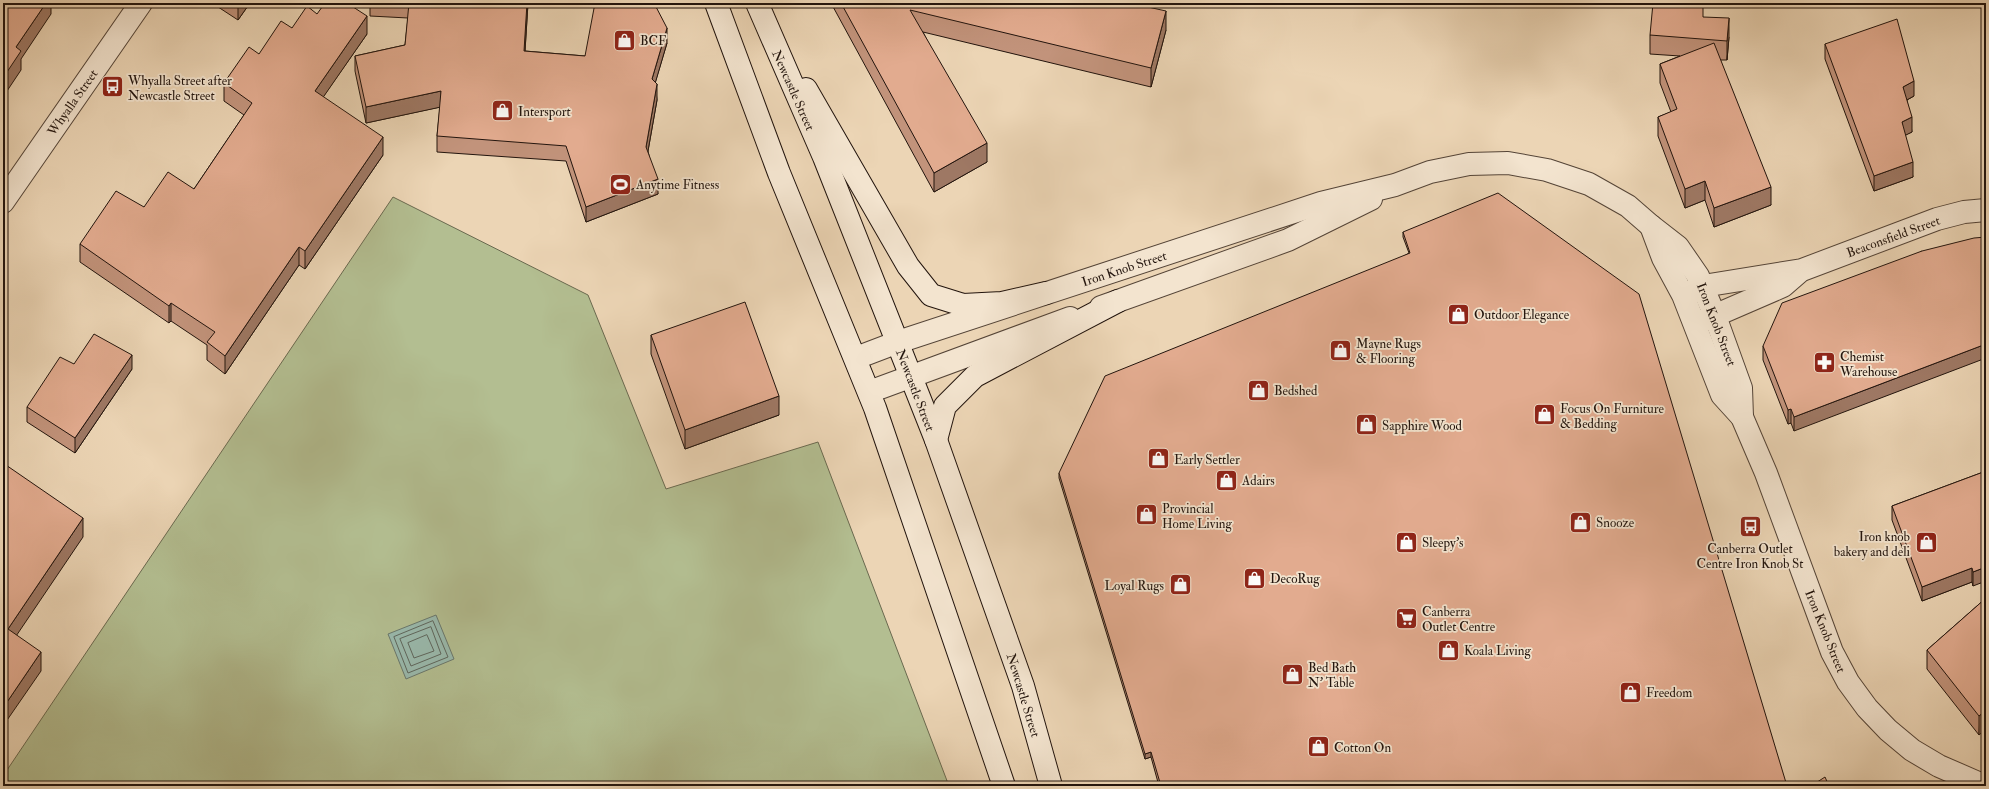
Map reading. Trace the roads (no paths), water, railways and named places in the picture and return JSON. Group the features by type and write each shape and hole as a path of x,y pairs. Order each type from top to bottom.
{"street":[{"name":"Whyalla Street","path":"3,202 141,3"},
{"path":"716,3 779,173 869,392 1004,786"},
{"path":"759,8 836,137 908,266 931,295 963,305 1002,303 1046,293"},
{"name":"Newcastle Street","path":"759,8 824,157 936,440 1023,686 1050,786"},
{"name":"Iron Knob Street","path":"856,358 898,342 1321,203 1395,185 1430,172 1469,164 1508,163 1547,170 1588,184 1628,206 1678,247 1703,286 1715,316 1741,388 1742,417"},
{"name":"Iron Knob Street","path":"869,392 1288,240 1364,203 1395,185"},
{"name":"Beaconsfield Street","path":"1683,295 1703,286 1802,270 1937,219 1964,212 1986,210"},
{"name":"Iron Knob Street","path":"1651,226 1663,258 1683,295 1722,395 1742,417 1766,473 1832,652 1848,682 1867,708 1888,730 1912,750 1938,766 1985,786"},
{"name":"Beaconsfield Street","path":"1695,324 1783,286 1802,270"},
{"path":"936,440 945,406 975,376 1118,301"}],"water":[{"path":"436,615 454,659 406,679 388,634"}],"place":[{"name":"BCF","path":"625,40"},
{"name":"Whyalla Street after Newcastle Street","path":"112,87"},
{"name":"Intersport","path":"503,111"},
{"name":"Anytime Fitness","path":"621,184"},
{"name":"Outdoor Elegance","path":"1458,314"},
{"name":"Mayne Rugs & Flooring","path":"1340,350"},
{"name":"Chemist Warehouse","path":"1824,363"},
{"name":"Bedshed","path":"1259,390"},
{"name":"Focus On Furniture & Bedding","path":"1545,415"},
{"name":"Sapphire Wood","path":"1366,425"},
{"name":"Early Settler","path":"1158,459"},
{"name":"Adairs","path":"1226,480"},
{"name":"Provincial Home Living","path":"1147,515"},
{"name":"Snooze","path":"1580,522"},
{"name":"Canberra Outlet Centre Iron Knob St","path":"1750,526"},
{"name":"Sleepy's","path":"1406,542"},
{"name":"Iron knob bakery and deli","path":"1926,543"},
{"name":"DecoRug","path":"1254,578"},
{"name":"Loyal Rugs","path":"1180,585"},
{"name":"Canberra Outlet Centre","path":"1407,618"},
{"name":"Koala Living","path":"1449,650"},
{"name":"Bed Bath N' Table","path":"1293,674"},
{"name":"Freedom","path":"1630,692"},
{"name":"Cotton On","path":"1318,747"}]}
